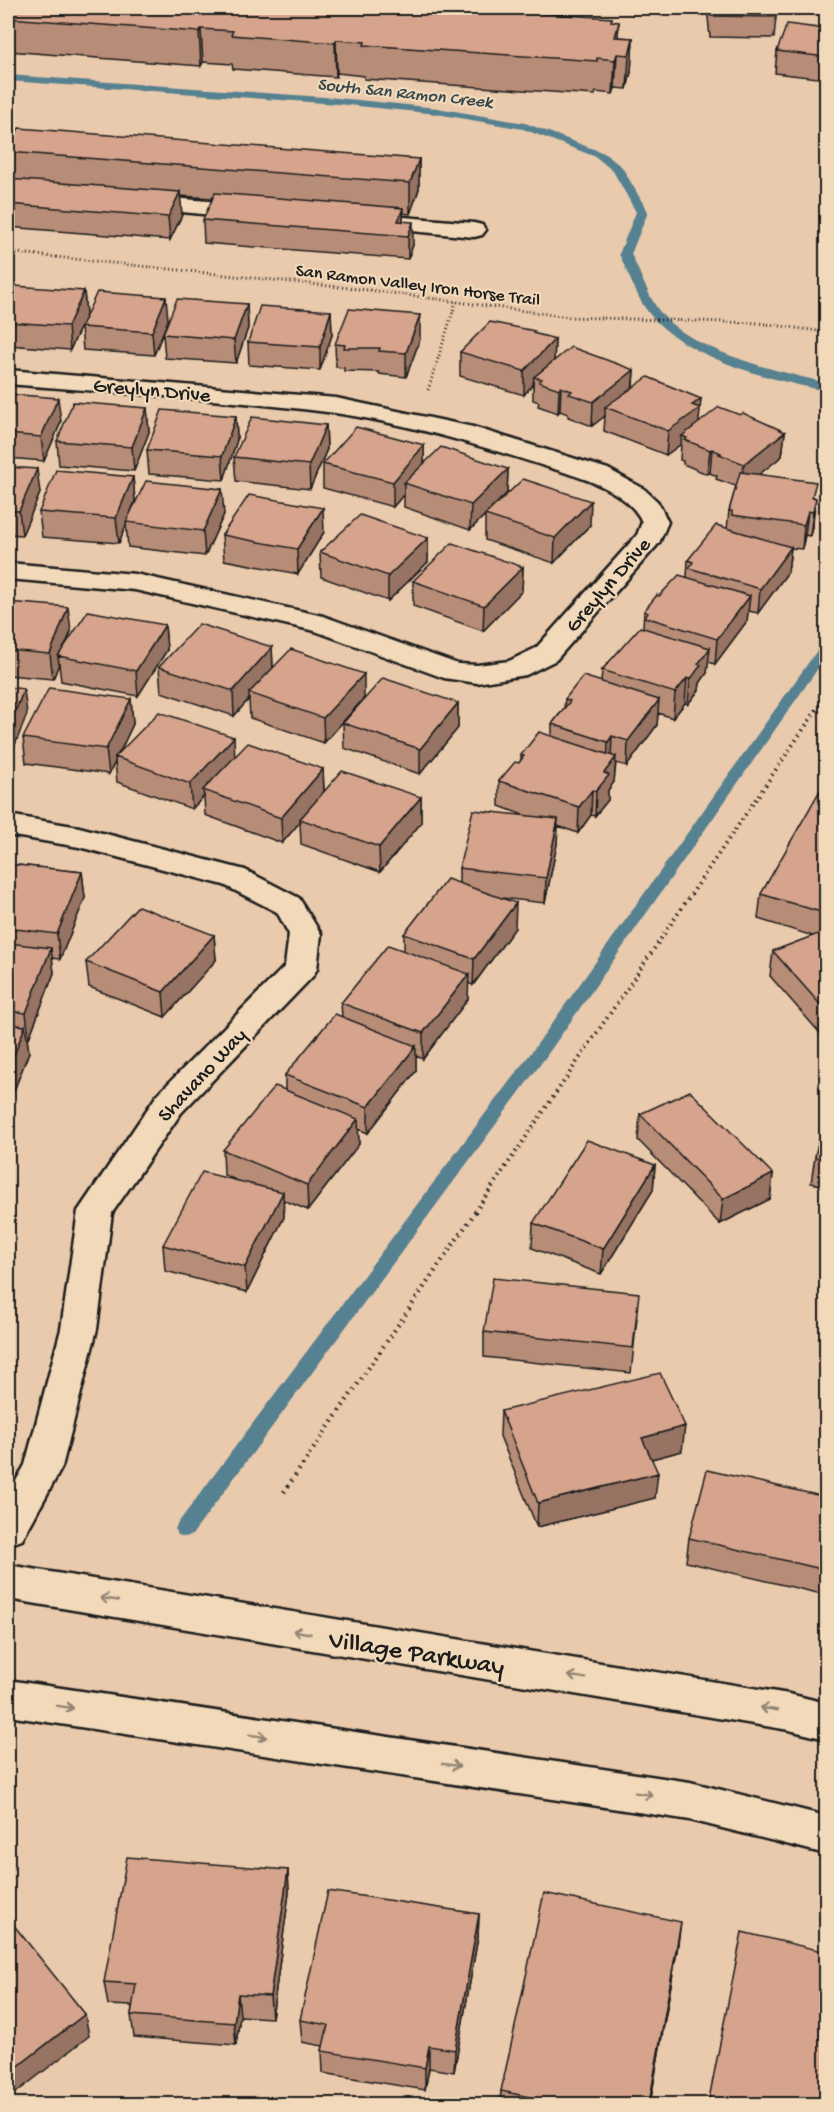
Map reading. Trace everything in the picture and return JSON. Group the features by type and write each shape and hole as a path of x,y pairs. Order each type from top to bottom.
{"street":[{"path":"115,200 270,213"},
{"path":"342,219 474,230"},
{"name":"Greylyn Drive","path":"8,377 336,406 473,435 579,467 621,486 649,508 655,522 650,537 546,654 529,664 500,672 454,672 312,621 135,582 8,572"},
{"name":"Shavano Way","path":"8,825 79,837 234,877 288,905 305,934 301,969 169,1104 95,1211 79,1329 43,1467 8,1529"},
{"name":"Village Parkway","path":"8,1582 789,1712 826,1721"},
{"path":"8,1698 690,1801 826,1834"}],"path":[{"name":"San Ramon Valley Iron Horse Trail","path":"8,252 377,291 569,317 758,323 826,332"},
{"path":"417,423 456,302"},
{"path":"284,1492 826,696"}],"building":[{"path":"8,8 461,8 612,18 611,21 619,22 615,37 633,38 629,55 617,54 615,60 597,58 597,61 364,45 365,42 336,40 335,43 231,35 233,31 201,29 199,32 8,18"},
{"path":"711,8 775,8 776,17 711,16"},
{"path":"787,24 826,29 826,57 777,51"},
{"path":"19,128 419,159 410,183 8,152"},
{"path":"8,179 180,192 168,217 8,204"},
{"path":"215,193 403,208 398,221 413,222 408,236 203,220"},
{"path":"14,286 84,291 68,326 8,322 8,299"},
{"path":"97,292 166,297 152,332 81,327"},
{"path":"177,299 247,304 234,340 163,334"},
{"path":"260,306 331,311 320,347 248,342"},
{"path":"349,309 420,315 406,353 379,351 380,348 344,348 345,345 335,344"},
{"path":"490,322 535,331 533,333 555,339 524,371 460,352"},
{"path":"571,347 634,370 593,402 569,394 572,391 539,382 542,379 534,377"},
{"path":"648,377 701,399 692,405 700,408 668,431 605,407"},
{"path":"8,394 58,398 41,437 8,434"},
{"path":"73,402 147,408 132,447 57,441"},
{"path":"719,407 740,415 743,413 785,432 744,464 712,449 685,440 687,438 682,436"},
{"path":"162,410 236,416 222,456 147,450"},
{"path":"252,417 326,425 309,465 234,457"},
{"path":"356,427 424,445 393,482 323,464"},
{"path":"441,447 508,469 471,505 404,483"},
{"path":"8,467 37,469 19,511 8,510"},
{"path":"56,470 133,477 116,518 39,512"},
{"path":"740,472 816,482 812,497 816,498 813,512 808,511 804,525 732,515 732,511 729,511"},
{"path":"523,479 591,501 555,538 485,515"},
{"path":"146,481 222,489 203,531 126,522"},
{"path":"249,495 323,508 297,549 222,535"},
{"path":"360,515 428,538 388,576 320,552"},
{"path":"716,525 791,547 760,589 689,568 693,562 688,560"},
{"path":"452,543 523,567 484,606 413,581"},
{"path":"679,575 750,596 717,639 645,617 648,613 644,611 657,595 659,596"},
{"path":"8,602 68,607 50,654 8,650"},
{"path":"88,611 165,625 136,671 58,656"},
{"path":"199,624 272,647 233,691 159,667"},
{"path":"640,627 710,648 690,680 687,678 675,693 602,670"},
{"path":"291,649 364,674 323,718 249,693"},
{"path":"583,676 659,700 628,741 612,736 608,742 552,724 570,701 565,699"},
{"path":"383,678 458,703 420,749 343,723"},
{"path":"8,687 24,689 8,730"},
{"path":"49,688 131,699 106,749 23,738"},
{"path":"159,712 234,737 190,784 115,757"},
{"path":"539,732 616,757 604,773 609,775 596,791 592,790 579,807 499,781 515,762 519,763 524,756 521,755"},
{"path":"248,743 323,769 281,818 203,790"},
{"path":"342,771 421,797 379,847 300,819"},
{"path":"826,780 826,908 824,913 761,894"},
{"path":"473,810 558,819 546,878 459,868"},
{"path":"8,864 82,872 57,934 8,928"},
{"path":"447,879 516,903 474,959 404,934"},
{"path":"138,906 214,935 163,992 86,962"},
{"path":"826,931 826,1011 773,951"},
{"path":"8,943 51,948 26,1013 8,1011"},
{"path":"388,945 469,974 423,1033 341,1003"},
{"path":"335,1014 416,1046 368,1107 285,1075"},
{"path":"8,1024 25,1026 8,1071"},
{"path":"275,1086 358,1119 307,1185 223,1150"},
{"path":"690,1091 773,1174 723,1199 640,1114"},
{"path":"826,1109 826,1160 815,1157"},
{"path":"587,1140 655,1165 603,1249 533,1223"},
{"path":"202,1172 283,1192 245,1267 163,1245"},
{"path":"493,1278 639,1293 633,1348 484,1332"},
{"path":"660,1373 685,1426 642,1438 658,1473 538,1503 501,1411"},
{"path":"707,1470 826,1497 826,1570 689,1538"},
{"path":"127,1857 288,1870 270,1996 238,1994 234,2023 131,2015 136,1984 104,1982"},
{"path":"328,1891 479,1914 455,2050 429,2046 425,2068 322,2051 328,2025 300,2020"},
{"path":"544,1893 681,1922 649,2104 563,2104 501,2091"},
{"path":"8,1918 85,2014 8,2074"},
{"path":"742,1932 826,1952 826,2104 708,2104"}],"waterway":[{"name":"South San Ramon Creek","path":"8,78 338,101 437,111 525,126 600,155 618,169 642,212 625,254 652,309 667,326 710,352 768,372 826,387"},
{"path":"185,1529 539,1054 826,648"}]}
